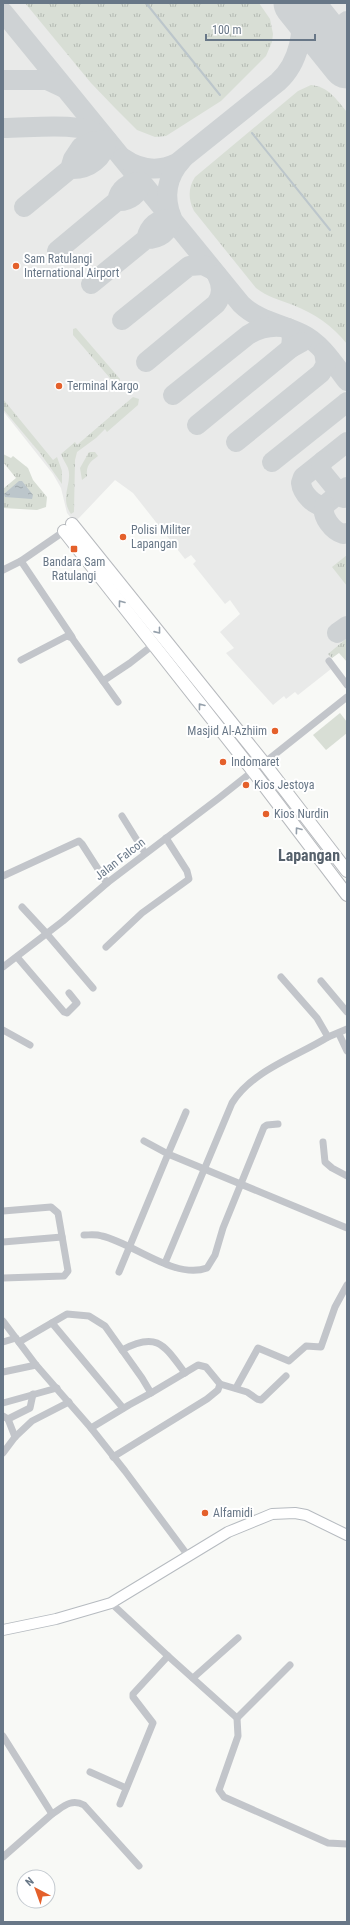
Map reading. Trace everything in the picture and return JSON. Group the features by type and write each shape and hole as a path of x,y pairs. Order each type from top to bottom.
{"highway":[{"path":"68,528 153,645 253,771 347,895"},
{"path":"68,528 264,763 347,871"}],"main road":[{"path":"3,1630 56,1619 111,1603 189,1558 228,1532 272,1514 295,1513 306,1515 347,1535"}],"street":[{"path":"3,570 21,561 68,528"},
{"path":"21,561 72,638 118,702"},
{"path":"21,660 67,636 72,638"},
{"path":"103,681 153,645"},
{"path":"329,661 347,685"},
{"path":"264,763 347,698"},
{"name":"Jalan Falcon","path":"3,967 47,934 107,882 253,771"},
{"path":"122,816 146,853"},
{"path":"106,947 142,913 189,879 187,871 166,838"},
{"path":"3,876 79,841 107,882"},
{"path":"22,907 93,988"},
{"path":"17,957 64,1012 67,1012 77,1003 69,993"},
{"path":"281,977 317,1018 328,1037"},
{"path":"321,981 347,1012"},
{"path":"165,1263 203,1169 232,1103 238,1094 268,1070 328,1037 339,1034 347,1029"},
{"path":"3,1030 30,1045"},
{"path":"339,1034 347,1051"},
{"path":"119,1272 186,1112"},
{"path":"84,1236 104,1236 165,1263 191,1270 207,1268 212,1261 223,1228 264,1127 267,1125 278,1124"},
{"path":"144,1141 168,1154 347,1228"},
{"path":"323,1142 325,1162 332,1168 347,1176"},
{"path":"3,1211 51,1207 58,1213 68,1270 64,1276 3,1278"},
{"path":"3,1242 62,1237"},
{"path":"236,1388 258,1348 289,1361 306,1346 321,1347 335,1307 347,1285"},
{"path":"3,1342 17,1340 67,1314 88,1316 105,1326 142,1378 151,1394"},
{"path":"3,1321 36,1365 91,1428 189,1558"},
{"path":"52,1323 123,1408"},
{"path":"122,1350 137,1342 151,1341 170,1352 185,1373"},
{"path":"3,1372 36,1365"},
{"path":"91,1428 123,1408 151,1394 201,1365 206,1367 220,1384 247,1392 261,1400 286,1376"},
{"path":"113,1457 207,1399 218,1390 220,1384"},
{"path":"3,1402 57,1388"},
{"path":"32,1421 30,1408 33,1394"},
{"path":"3,1453 15,1437 32,1421 69,1402"},
{"path":"15,1437 5,1418 30,1408"},
{"path":"111,1603 237,1718 238,1736 219,1790 220,1793 328,1843 347,1844"},
{"path":"193,1678 238,1638"},
{"path":"120,1804 153,1723 133,1697 133,1694 168,1656"},
{"path":"237,1718 290,1665"},
{"path":"3,1736 52,1814"},
{"path":"90,1772 126,1788"},
{"path":"3,1857 52,1814 72,1802 78,1802 84,1805 139,1866"}],"shaded area":[{"path":"3,3 347,3 347,652 340,651 330,660 328,658 326,660 331,669 298,695 295,692 286,699 284,696 273,705 226,653 234,648 220,632 240,614 230,600 225,604 193,564 196,561 191,555 185,559 133,493 115,480 79,518 76,520 72,519 67,513 61,488 53,474 3,411"}],"green space":[{"path":"25,3 259,3 270,19 273,34 272,42 266,56 221,101 166,136 155,137 137,130 115,108 91,83"},
{"path":"311,85 323,88 332,94 347,112 347,344 335,331 316,316 301,308 269,296 256,288 194,211 190,198 190,189 195,177 298,91"},
{"path":"76,328 120,379 119,384 115,384 73,335 73,329"},
{"path":"133,397 139,399 138,405 107,432 105,429 96,438 77,452 75,460 74,512 71,514 66,502 69,479 68,468 61,454 75,442 77,445"},
{"path":"3,399 53,460 57,457 62,471 62,484 40,453 3,409"},
{"path":"89,452 95,452 98,456 89,464 87,476 82,480 80,468"},
{"path":"3,454 11,458 13,456 28,468 33,480 47,497 46,507 37,510 3,508 3,489 16,478 3,462"},
{"path":"347,555 347,586 332,567"},
{"path":"347,638 347,662 339,653 332,658 328,654"},
{"path":"340,713 347,722 347,733 326,750 313,735"}],"water":[{"path":"19,481 22,481 33,495 32,499 5,497 4,494"}],"waterway":[{"path":"146,3 220,95"},
{"path":"252,133 330,230"}],"taxiway":[{"path":"123,158 136,165 156,169 177,163 278,82 291,66 299,45 301,23 296,3"},
{"path":"3,12 241,304 262,318 309,338 327,354 347,381"},
{"path":"326,39 347,21"},
{"path":"3,80 47,80 64,88"},
{"path":"3,128 55,126 81,128 93,131 103,136"},
{"path":"24,207 70,169 73,159 81,147 91,142 107,140 103,152 94,162 77,169 70,169"},
{"path":"172,218 169,210 167,195 168,187 173,173 182,160"},
{"path":"57,251 117,201 120,193 125,187 132,183 141,182 139,190 130,199 117,201"},
{"path":"91,284 146,239 149,230 158,221 171,219 168,228 163,234 155,238 146,239"},
{"path":"122,320 189,266 203,265 213,270"},
{"path":"146,362 216,304 221,294 220,282 217,275"},
{"path":"173,395 248,335 263,328 288,328 292,337 291,348"},
{"path":"197,425 291,348 302,342"},
{"path":"236,442 321,373 326,364 324,352"},
{"path":"272,462 347,402"},
{"path":"347,442 303,477 301,483 306,495 313,502 321,505 325,505 347,487"},
{"path":"323,461 321,467 322,472 336,489 345,489 344,498"},
{"path":"325,505 324,514 328,522 335,530 343,534 347,533"},
{"path":"337,633 347,626"}],"runway":[{"path":"298,3 347,64"}],"place":[{"name":"Sam Ratulangi International Airport","path":"16,266"},
{"name":"Terminal Kargo","path":"59,386"},
{"name":"Polisi Militer Lapangan","path":"123,537"},
{"name":"Bandara Sam Ratulangi","path":"74,549"},
{"name":"Masjid Al-Azhiim","path":"275,731"},
{"name":"Indomaret","path":"223,762"},
{"name":"Kios Jestoya","path":"246,785"},
{"name":"Kios Nurdin","path":"266,814"},
{"name":"Alfamidi","path":"205,1513"}],"district":[{"name":"Lapangan","path":"309,855"}]}
